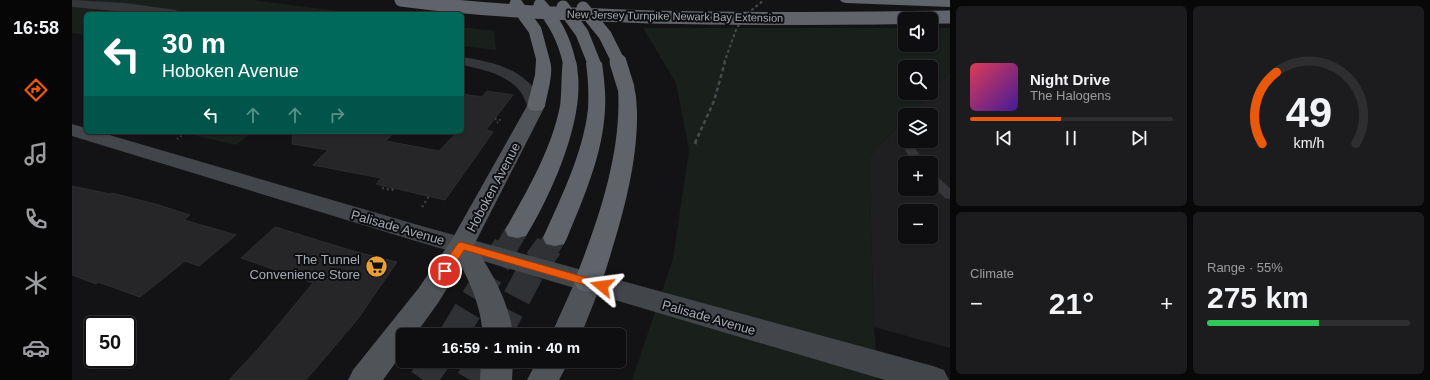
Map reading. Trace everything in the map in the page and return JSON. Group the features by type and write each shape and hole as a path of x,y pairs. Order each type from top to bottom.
{"highway":[{"name":"New Jersey Turnpike Newark Bay Extension","path":"401,0 476,9 584,15 769,18 950,17"},
{"path":"513,0 532,24 539,42 543,60 543,75 536,106"},
{"path":"517,230 548,168 566,118 571,89 569,61 564,44 556,25 534,0"},
{"path":"555,238 581,174 596,122 598,101 594,63 588,44 570,15 556,0"},
{"path":"575,0 596,21 609,38 622,68 626,88 628,117 622,163 616,192 598,254 588,282"},
{"path":"846,0 950,3"}],"main road":[{"name":"Hoboken Avenue","path":"364,380 428,296 461,245 536,106"},
{"name":"Palisade Avenue","path":"72,130 84,134"},
{"name":"Palisade Avenue","path":"86,134 663,304 922,377"},
{"path":"461,245 488,292 497,328"},
{"path":"569,328 588,282"},
{"path":"496,380 497,368"},
{"path":"543,380 549,368"}],"street":[{"path":"72,3 126,7 162,12"},
{"path":"464,61 485,66 512,76 524,86 533,98 536,106"}],"lane":[{"path":"911,150 915,156"},
{"path":"938,184 950,195"}],"path":[{"path":"495,119 500,120 497,123"},
{"path":"176,139 184,134"},
{"path":"382,188 392,190 394,188"},
{"path":"422,207 429,196"}],"shaded area":[{"path":"72,0 253,0 345,12 84,12 84,35 72,33"},
{"path":"464,27 494,31 496,50 464,46"},
{"path":"643,28 898,28 898,52 938,52 938,28 950,28 950,72 938,84 938,60 898,60 898,100 923,100 916,108 898,108 898,126 869,157 874,327 878,380 632,380 673,259 689,150 676,83"},
{"path":"950,72 950,348 874,327 869,157 898,126 898,148 938,148 938,108 916,108 923,100 938,100 938,85"},
{"path":"188,134 250,134 236,145"}],"building":[{"path":"487,91 513,95 486,130 493,132 445,200 376,184 381,178 313,165 328,150 292,144 293,134 392,134 386,141 439,151 455,134 464,134 464,94 482,97"},
{"path":"72,186 110,194 112,193 155,204 190,215 184,220 236,235 199,266 185,261 140,297 98,282 96,284 72,275"},
{"path":"275,227 353,251 397,262 357,320 306,380 229,380 259,348 313,283 241,258"}],"tunnel":[{"path":"507,247 517,230"},
{"path":"549,247 555,238"},
{"path":"457,328 507,246"},
{"path":"501,328 532,269 549,246"},
{"path":"423,380 431,368"},
{"path":"470,380 477,368"}],"railway":[{"path":"724,63 736,30 743,17 764,0"},
{"path":"695,143 714,101 725,62"}],"place":[{"name":"The Tunnel Convenience Store","path":"376,266"}],"route":[{"path":"445,271 461,245 602,286"}]}
